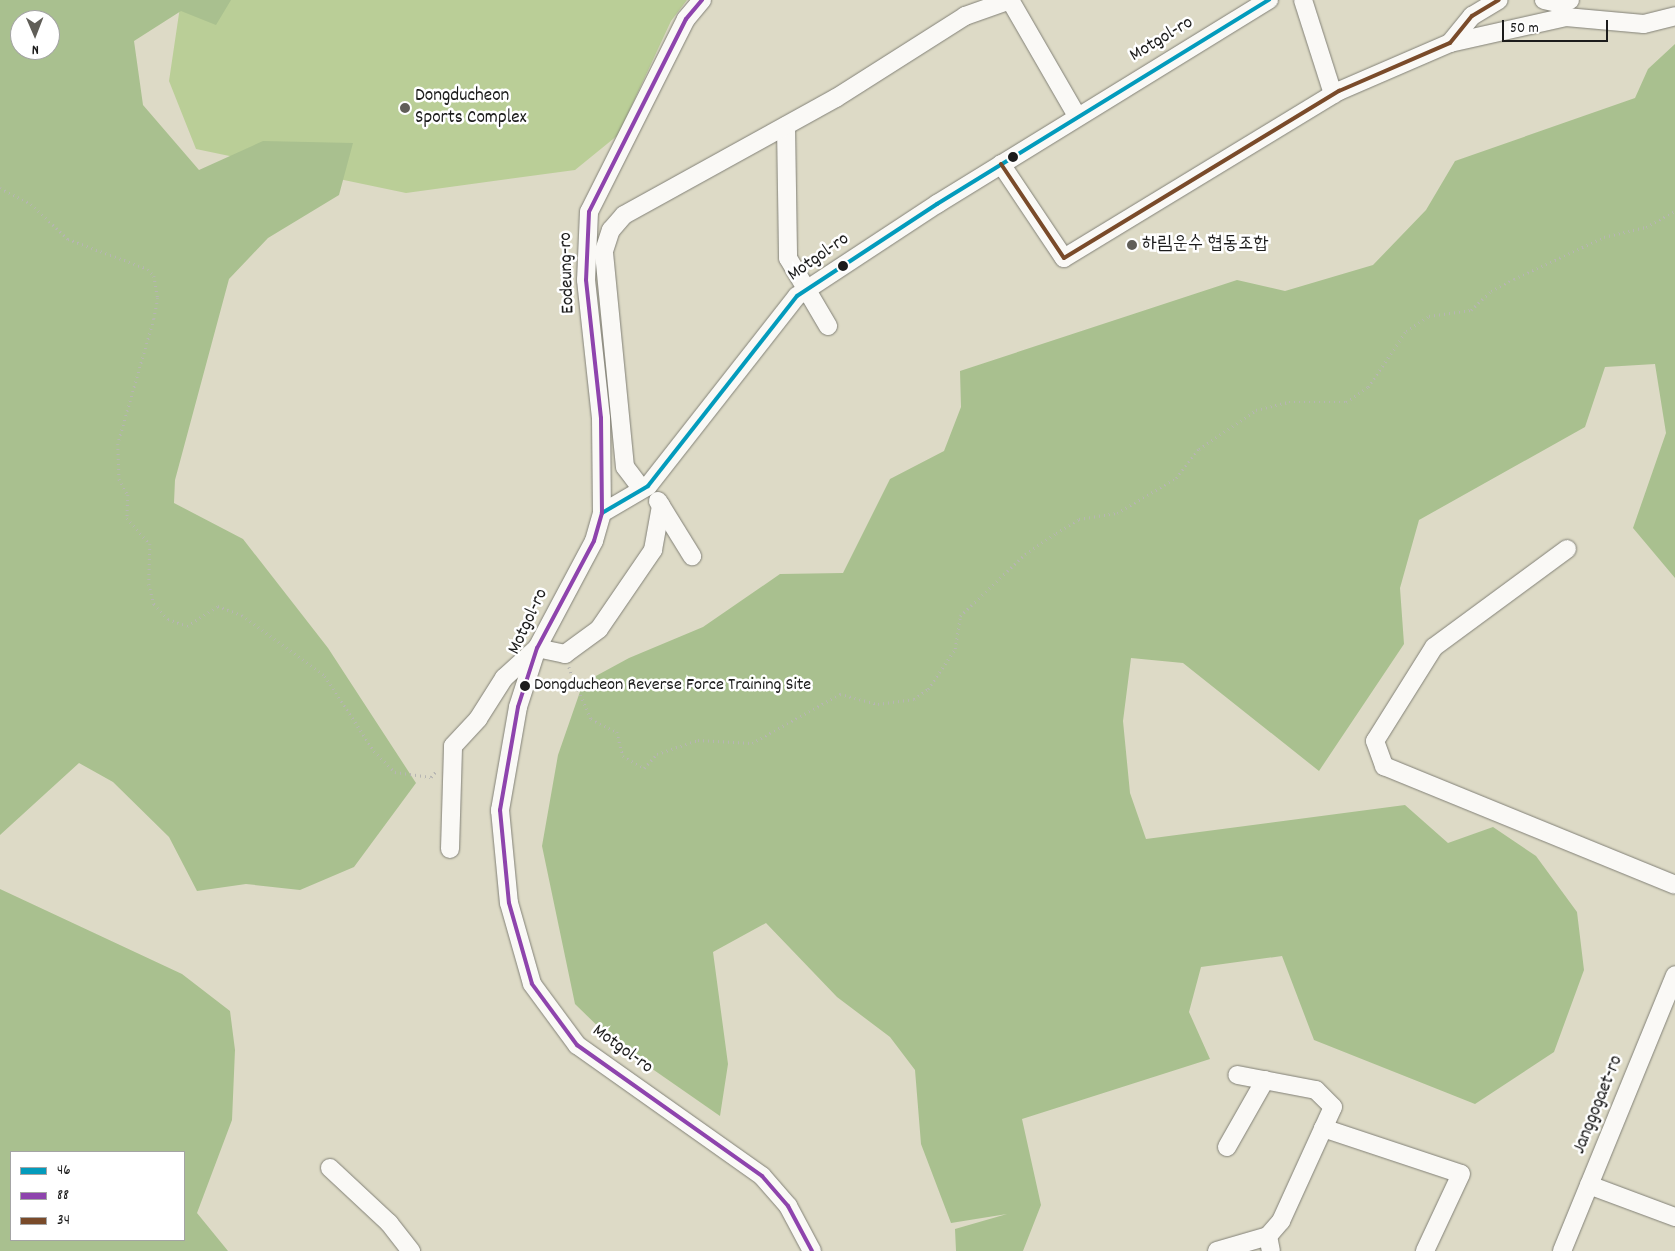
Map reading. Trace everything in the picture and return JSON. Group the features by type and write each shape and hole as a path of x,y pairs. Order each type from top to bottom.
{"street":[{"name":"Eodeung-ro","path":"602,513 600,418 586,231 589,212 686,19 702,0"},
{"path":"692,556 661,506 625,467 604,251 611,230 624,214 786,126 965,16 1010,0 1077,116"},
{"name":"Motgol-ro","path":"812,1251 788,1206 762,1176 577,1045 532,984 509,903 500,810 518,707 537,648 594,541 602,513 645,487 805,291 1001,164 1264,0"},
{"path":"1303,0 1333,94"},
{"path":"1450,43 1472,16 1499,0"},
{"path":"1544,0 1562,4 1570,0"},
{"path":"1001,164 1064,258 1333,94 1450,43 1566,17 1644,24 1675,16"},
{"path":"786,126 788,258 805,291 828,326"},
{"path":"450,849 451,756 453,746 478,719 504,678 537,648 565,654 599,629 653,550 661,506"},
{"path":"1567,549 1434,647 1375,741 1384,766 1675,886"},
{"name":"Janggogaet-ro","path":"1562,1251 1675,975"},
{"path":"1217,1251 1270,1243 1333,1107 1316,1090 1237,1075"},
{"path":"1227,1147 1265,1080"},
{"path":"1323,1128 1461,1174 1425,1251"},
{"path":"330,1168 389,1223 411,1251"},
{"path":"1588,1185 1675,1217"}],"path":[{"path":"0,188 31,204 68,239 148,269 154,276 154,319 118,444 119,479 128,495 127,518 150,544 149,584 154,604 168,619 187,626 218,606 242,615 299,653 325,676 374,751 395,772 431,777 451,756"},
{"path":"565,654 591,719 617,732 623,756 644,768 657,754 698,740 752,743 840,694 878,704 914,698 928,689 956,649 960,616 1025,554 1056,533 1079,519 1117,513 1176,478 1198,449 1256,410 1289,402 1346,402 1368,387 1406,331 1429,316 1471,310 1491,291 1514,279 1604,236 1646,227 1675,210"}],"green space":[{"path":"0,0 231,0 216,25 181,11 134,41 143,105 199,170 263,141 353,143 339,195 268,238 229,279 175,480 174,503 243,539 328,648 416,783 354,867 300,890 246,884 197,891 169,837 113,782 79,763 0,835"},
{"name":"Dongducheon Sports Complex","path":"181,0 687,0 671,21 618,135 575,170 406,193 196,149 169,81"},
{"path":"1675,44 1675,578 1633,528 1666,433 1655,364 1605,367 1585,427 1419,520 1400,588 1404,644 1319,771 1183,663 1131,658 1123,721 1130,793 1146,839 1405,805 1448,843 1493,827 1536,856 1577,912 1584,970 1554,1052 1475,1104 1314,1040 1282,956 1201,967 1189,1012 1210,1059 1022,1119 1041,1205 1023,1251 956,1251 955,1229 1007,1214 951,1223 921,1144 915,1070 890,1037 837,997 766,923 713,952 728,1064 720,1116 615,1043 575,1004 542,846 558,755 583,683 629,658 703,627 780,574 843,573 890,479 944,451 961,407 960,371 1237,280 1285,291 1373,265 1426,210 1455,161 1635,98 1648,69"},
{"path":"0,889 182,974 230,1011 235,1050 232,1120 197,1213 228,1251 0,1251"}],"transit line":[{"name":"88","path":"702,0 686,19 589,212 586,280 601,418 602,513 594,541 537,648 518,707 500,810 509,903 532,984 577,1045 762,1176 788,1206 812,1251"},
{"name":"46","path":"602,513 648,486 797,296 937,204 1269,0"},
{"name":"34","path":"1001,164 1064,258 1339,91 1450,43 1472,16 1499,0"}],"place":[{"name":"Dongducheon Sports Complex","path":"405,108"},
{"name":"하림운수 협동조합","path":"1132,245"},
{"name":"Dongducheon Reverse Force Training Site","path":"525,686"}]}
